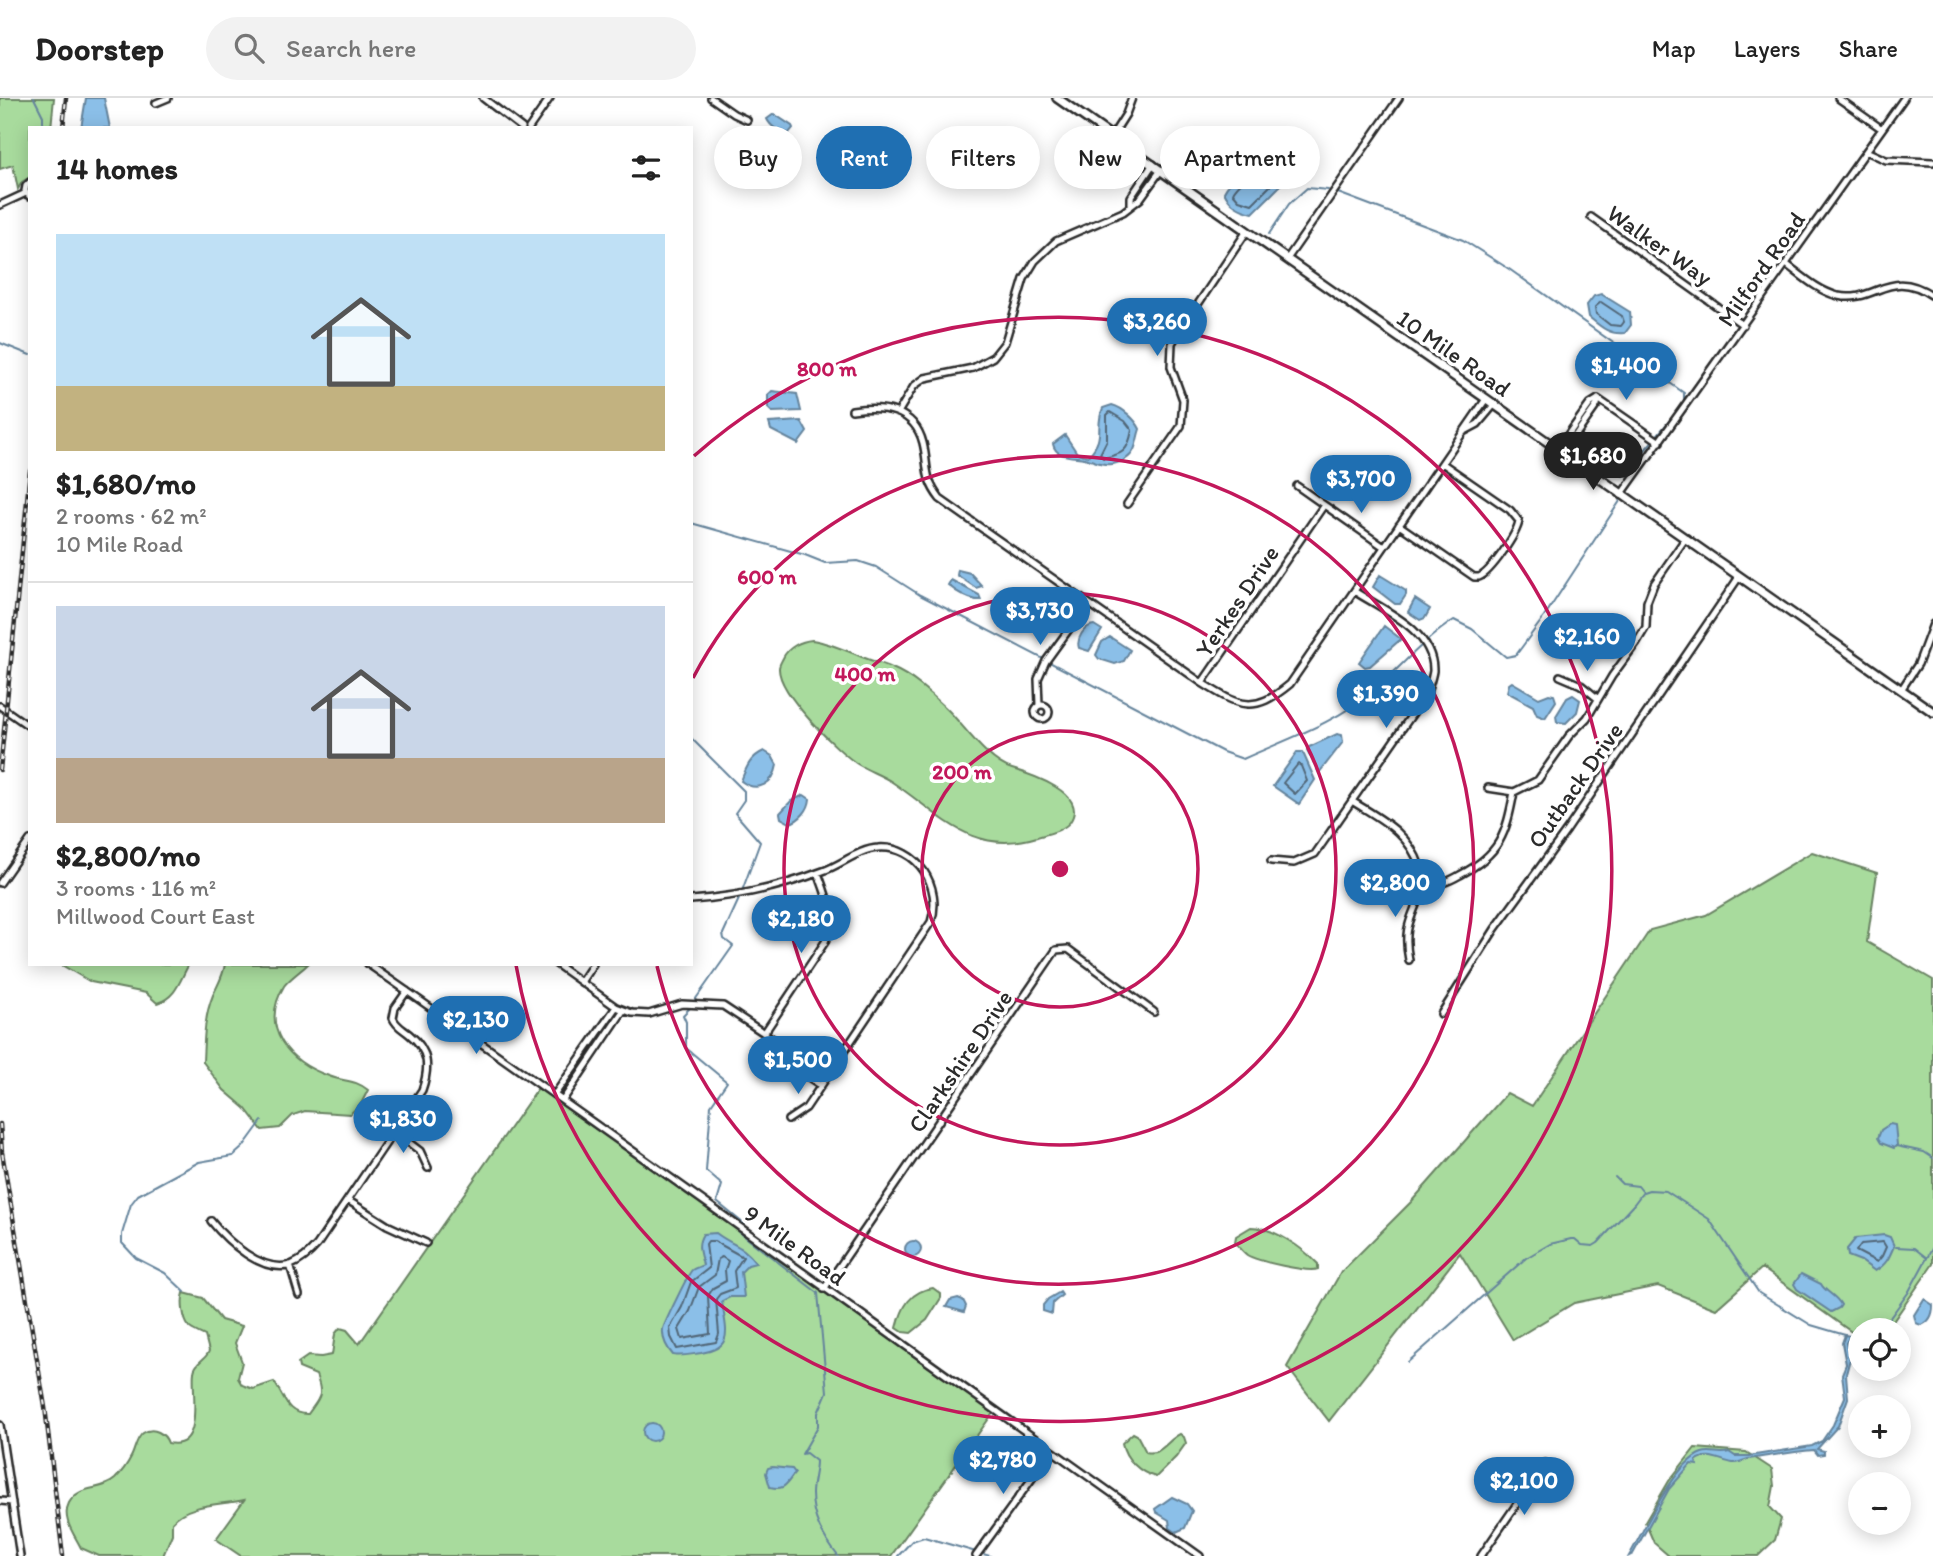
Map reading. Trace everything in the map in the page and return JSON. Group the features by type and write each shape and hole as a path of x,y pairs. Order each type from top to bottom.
{"main road":[{"name":"10 Mile Road","path":"1057,98 1098,126"},
{"name":"10 Mile Road","path":"1146,159 1160,169"},
{"name":"10 Mile Road","path":"1188,189 1933,712"}],"street":[{"path":"156,103 168,98"},
{"path":"483,98 519,126"},
{"path":"529,126 550,98"},
{"path":"711,98 747,120"},
{"path":"1118,126 1132,98"},
{"path":"1287,259 1399,98"},
{"path":"1838,98 1882,129"},
{"name":"Milford Road","path":"1621,495 1904,98"},
{"path":"1866,151 1886,160 1933,162"},
{"path":"1131,204 1131,197 1153,164"},
{"path":"898,411 914,386 925,378 973,368 993,358 1005,342 1024,279 1035,261 1056,241 1123,212 1140,199 1160,171"},
{"path":"0,205 28,195"},
{"name":"Walker Way","path":"1591,217 1743,325"},
{"path":"1127,504 1181,426 1183,400 1171,367 1172,342 1247,231"},
{"path":"1786,264 1819,288 1837,296 1849,297 1902,283 1933,296"},
{"path":"1560,452 1590,404 1598,398 1660,442"},
{"path":"852,410 882,407 906,416 918,430 930,486 940,499 1202,683 1234,703 1256,704 1275,697 1290,684 1486,399"},
{"path":"1463,432 1478,424 1494,404"},
{"path":"1399,525 1474,577 1488,571 1516,531 1519,521 1510,510 1442,463"},
{"path":"1297,486 1384,547"},
{"name":"Yerkes Drive","path":"1202,683 1324,505"},
{"path":"1488,788 1514,792 1538,780 1569,736 1587,718 1597,698 1642,635 1646,627 1647,602 1654,584 1685,539"},
{"name":"Outback Drive","path":"1441,1014 1495,929 1567,830 1739,577"},
{"path":"1271,862 1294,863 1315,854 1427,693 1433,671 1429,653 1418,633 1354,591"},
{"path":"1039,705 1038,679 1046,661 1088,603"},
{"path":"1900,690 1918,664 1933,624"},
{"path":"1560,676 1581,685 1597,698"},
{"path":"0,706 28,726"},
{"path":"1424,884 1446,882 1493,853 1500,841 1514,792"},
{"path":"1352,801 1406,838 1418,860 1424,884 1408,920 1405,942 1409,960"},
{"path":"0,883 28,843"},
{"path":"693,900 759,891 818,873 871,848 893,849 909,856 922,867 930,883 935,904 926,931 806,1108 788,1120"},
{"path":"765,1032 829,932 831,913 818,873"},
{"name":"Clarkshire Drive","path":"824,1289 1055,952 1062,948 1068,949 1154,1012"},
{"name":"9 Mile Road","path":"371,966 555,1094 1200,1556"},
{"path":"559,966 623,1011 649,1014 682,1004 714,1004 731,1010 765,1032 790,1064 820,1085"},
{"path":"581,982 592,966"},
{"path":"211,1221 228,1240 262,1262 290,1265 305,1257 317,1245 422,1090 428,1063 425,1051 393,1018 395,1008 407,991"},
{"path":"555,1094 616,1007"},
{"path":"563,1100 623,1011"},
{"path":"395,1132 420,1151 428,1168"},
{"path":"349,1201 387,1225 426,1243"},
{"path":"290,1265 299,1295"},
{"path":"0,1425 20,1556"},
{"path":"976,1556 1052,1451"},
{"path":"1481,1556 1545,1463"},
{"path":"0,1501 12,1502"}],"green space":[{"path":"0,98 54,98 51,126 28,126 28,178 18,189 13,165 0,169"},
{"path":"812,640 899,671 914,681 947,709 994,759 1043,780 1065,794 1072,802 1074,812 1070,822 1055,832 1014,842 975,837 942,819 892,782 849,758 798,706 781,679 779,667 785,654 795,645"},
{"path":"1812,852 1877,873 1867,942 1933,980 1933,1264 1895,1318 1848,1318 1848,1329 1762,1268 1716,1309 1658,1286 1574,1303 1513,1340 1460,1253 1329,1421 1287,1367 1341,1272 1411,1202 1507,1093 1532,1106 1650,930 1706,915"},
{"path":"63,966 188,966 173,993 157,1003 146,993 91,982"},
{"path":"225,966 306,966 284,986 277,1001 276,1029 282,1042 301,1062 314,1070 359,1084 368,1090 361,1104 350,1114 305,1111 293,1115 280,1128 262,1130 245,1108 224,1090 203,1062 208,1012"},
{"path":"538,1088 993,1413 891,1556 241,1556 216,1539 244,1500 196,1508 179,1516 172,1522 172,1534 163,1556 99,1556 81,1548 67,1515 73,1497 84,1490 103,1486 115,1479 128,1463 143,1433 155,1431 162,1434 168,1443 180,1443 188,1438 192,1429 194,1372 209,1351 205,1336 192,1330 187,1324 183,1310 184,1293 203,1298 221,1320 242,1326 235,1343 242,1362 238,1378 242,1385 253,1389 274,1382 290,1408 308,1414 318,1400 320,1388 316,1375 299,1368 298,1363 308,1356 332,1355 335,1334 340,1328 347,1330 359,1344"},
{"path":"1251,1227 1269,1231 1296,1245 1318,1264 1318,1269 1282,1266 1247,1255 1235,1242 1236,1236"},
{"path":"933,1288 941,1294 941,1298 927,1320 911,1333 897,1328 908,1301 918,1293"},
{"path":"1133,1433 1137,1435 1146,1452 1151,1453 1160,1450 1180,1434 1186,1443 1156,1477 1139,1469 1126,1454 1122,1443"},
{"path":"1695,1448 1746,1452 1772,1469 1774,1486 1770,1507 1781,1519 1775,1540 1758,1556 1669,1556 1654,1543 1645,1522 1669,1481"}],"water":[{"path":"86,98 104,98 110,126 81,126"},
{"path":"774,114 792,126 772,126 767,119"},
{"path":"1226,189 1277,189 1253,213 1236,206 1224,192"},
{"path":"1601,294 1630,312 1631,325 1625,333 1601,327 1589,317 1587,305 1594,296"},
{"path":"772,391 797,394 801,411 772,412 768,408 768,395"},
{"path":"1112,405 1128,414 1140,429 1130,456 1114,464 1103,464 1057,452 1053,444 1065,435 1077,453 1088,456 1099,437 1103,408"},
{"path":"801,421 807,432 798,444 771,430 769,423"},
{"path":"958,570 970,573 982,586 976,588 957,575"},
{"path":"1380,575 1406,591 1400,604 1395,604 1373,587"},
{"path":"951,580 979,595 981,600 968,598 955,590 948,585"},
{"path":"1415,599 1430,609 1425,618 1420,620 1408,612"},
{"path":"1094,625 1102,630 1089,651 1079,648 1082,634"},
{"path":"1384,626 1401,639 1370,666 1365,667 1359,662"},
{"path":"1110,637 1130,650 1124,661 1115,664 1099,659 1096,655 1102,642"},
{"path":"1512,682 1539,698 1554,695 1556,701 1545,718 1537,715 1533,706 1507,692"},
{"path":"1573,695 1580,700 1577,712 1566,723 1557,722 1556,716 1567,698"},
{"path":"1337,734 1342,735 1343,742 1319,773 1307,750"},
{"path":"764,751 772,756 777,765 772,777 764,785 747,785 741,781 747,767"},
{"path":"1297,752 1304,755 1315,780 1299,804 1273,786"},
{"path":"804,795 810,799 806,811 800,817 790,823 781,818 780,813 791,801"},
{"path":"1890,1124 1895,1125 1897,1145 1894,1148 1881,1143 1878,1138 1881,1130"},
{"path":"716,1233 742,1249 756,1263 748,1265 741,1272 744,1297 730,1297 722,1301 726,1335 719,1347 701,1353 673,1355 664,1340 664,1326 690,1273 703,1265 699,1245 703,1234"},
{"path":"1884,1235 1890,1237 1894,1246 1887,1261 1875,1271 1848,1256 1847,1249 1856,1238"},
{"path":"913,1241 921,1249 913,1257 905,1249"},
{"path":"1801,1274 1821,1284 1839,1302 1839,1308 1831,1312 1797,1289 1794,1284"},
{"path":"1060,1292 1062,1295 1053,1303 1052,1314 1043,1311 1043,1305 1048,1299"},
{"path":"1924,1299 1933,1305 1933,1308 1929,1320 1921,1325 1916,1323 1914,1315"},
{"path":"950,1300 963,1300 966,1306 964,1312 946,1307"},
{"path":"1845,1335 1848,1336 1848,1398 1838,1426 1817,1449 1824,1451 1824,1454 1818,1455 1814,1450 1735,1463 1710,1457 1701,1458 1696,1461 1697,1465 1691,1464 1669,1489 1633,1554 1629,1556 1671,1483 1681,1469 1702,1453 1729,1452 1735,1456 1749,1456 1812,1446 1822,1441 1833,1425 1845,1397 1842,1374 1846,1364 1842,1343"},
{"path":"652,1423 658,1426 661,1432 658,1438 652,1441 646,1438 643,1432 646,1426"},
{"path":"768,1468 792,1469 795,1473 783,1487 770,1487 766,1473"},
{"path":"1172,1497 1187,1504 1192,1511 1185,1528 1176,1532 1170,1528 1169,1520 1155,1509"}],"waterway":[{"path":"34,98 43,116 43,126"},
{"path":"1269,234 1289,204 1307,188 1328,190"},
{"path":"1338,193 1463,240 1509,269 1684,393 1684,402"},
{"path":"0,343 28,354"},
{"path":"1623,476 1681,407"},
{"path":"693,524 825,563 858,561 876,567 920,595 1223,752 1243,759 1311,730 1359,702 1432,636 1454,620 1472,629 1506,657 1516,655 1620,501"},
{"path":"693,740 744,791 744,800 735,813 760,842 742,891"},
{"path":"695,1000 733,946 724,939 723,934 739,899"},
{"path":"691,1007 683,1015 686,1022 686,1048 727,1082 711,1105 706,1171 722,1185 717,1202 744,1224"},
{"path":"185,1292 165,1273 136,1258 122,1243 131,1204 138,1195 199,1162 233,1156 262,1121"},
{"path":"1896,1146 1924,1152 1933,1158"},
{"path":"1615,1177 1622,1184 1638,1186 1642,1191"},
{"path":"1408,1362 1526,1258 1550,1244 1571,1239 1582,1245 1593,1246 1643,1192 1649,1190 1666,1191 1709,1219 1759,1293 1811,1325 1845,1335"},
{"path":"739,1232 818,1293 827,1392 818,1413 818,1426 802,1454 806,1453 816,1461 812,1494 814,1511 823,1534 838,1556"},
{"path":"1896,1247 1914,1248 1927,1258"},
{"path":"1890,1318 1908,1293 1933,1247"},
{"path":"898,1556 912,1541 924,1537 976,1552"},
{"path":"983,1554 990,1556"}],"railway":[{"path":"63,126 66,98"},
{"path":"0,770 28,491"},
{"path":"0,1124 2,1152 45,1407 63,1556"}]}
